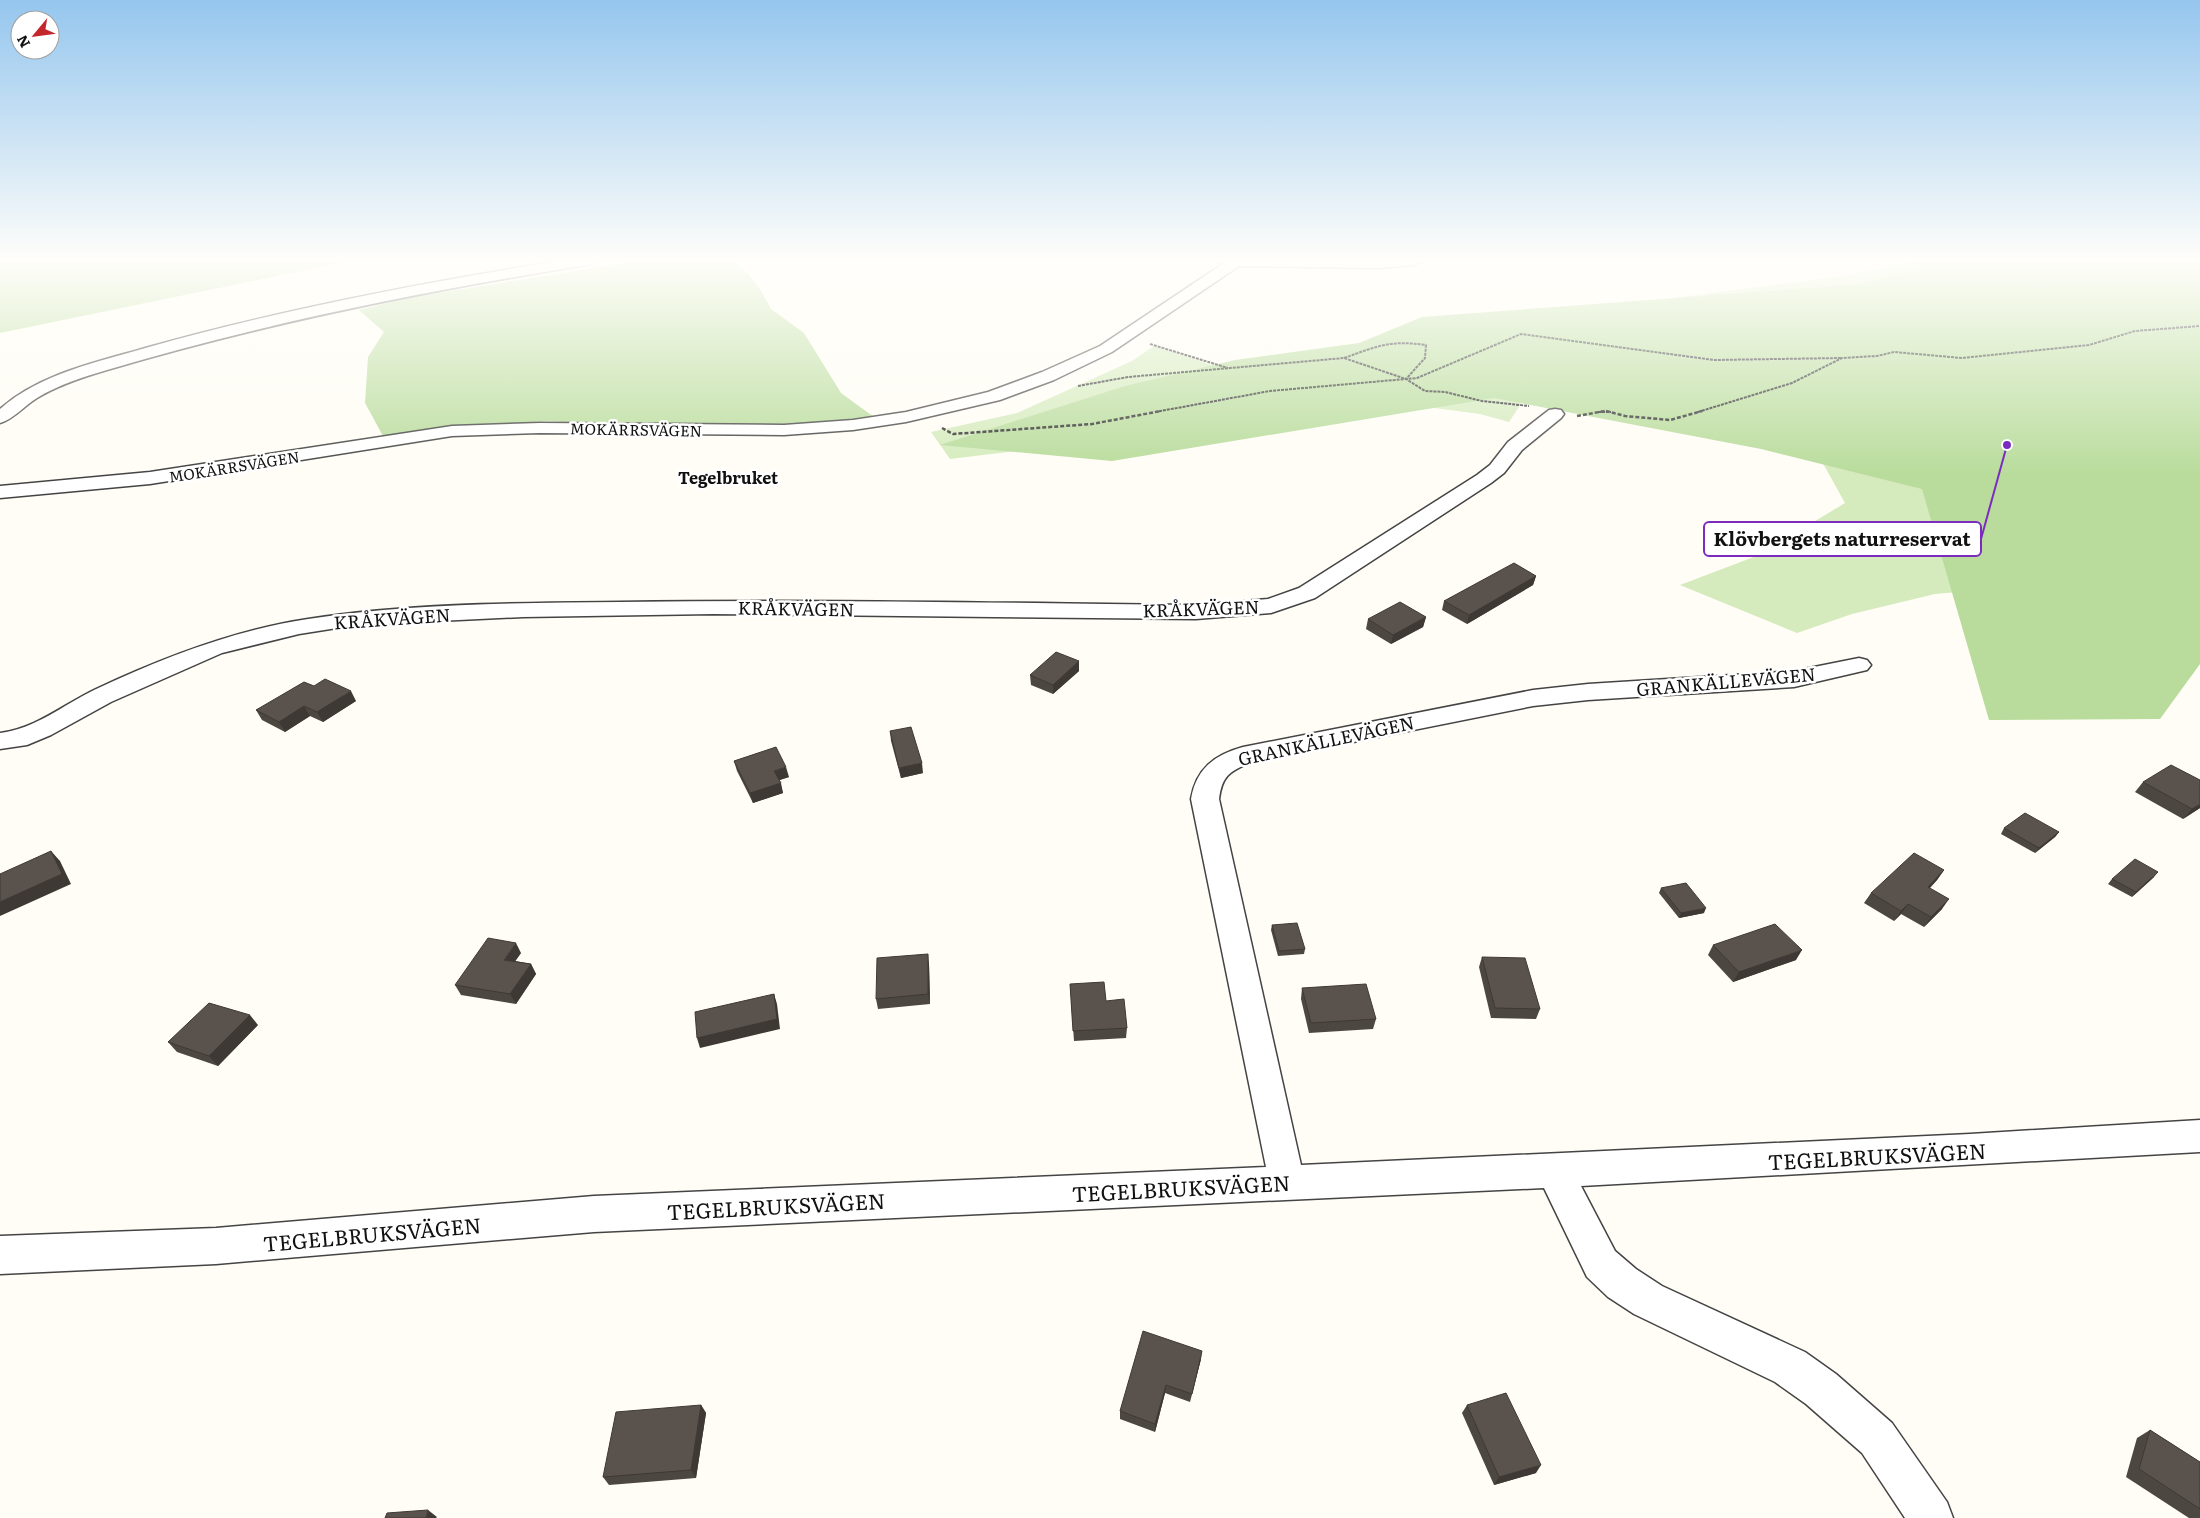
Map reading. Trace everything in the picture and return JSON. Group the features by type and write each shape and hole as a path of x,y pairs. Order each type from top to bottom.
{"street":[{"path":"0,418 13,404 44,386 169,346 224,332"},
{"name":"MOKÄRRSVÄGEN","path":"0,492 150,478 452,431 540,428 784,430 853,425 914,416 994,396 1048,376 1106,349 1133,332"},
{"name":"KRÅKVÄGEN","path":"0,741 18,739 42,729 102,696 214,648 299,626 356,618 523,610 704,607 1196,612 1271,606 1307,593 1335,577 1484,479 1497,469 1515,446 1555,414"},
{"name":"GRANKÄLLEVÄGEN","path":"1287,1182 1205,799 1207,784 1212,773 1222,764 1243,756 1534,698 1588,692 1794,679 1859,665"},
{"name":"TEGELBRUKSVÄGEN","path":"0,1255 216,1246 594,1214 1554,1171 1980,1150 2200,1136"},
{"path":"1554,1171 1601,1264 1622,1283 1648,1300 1790,1367 1821,1389 1877,1438 1931,1518"}],"path":[{"path":"914,416 954,434 1092,424 1270,390 1417,378 1521,334 1714,360 1842,358 1877,356 1894,352 1962,358 2089,344 2132,332"},
{"path":"1130,334 1154,346 1231,369"},
{"path":"1070,387 1128,377 1344,358 1386,343 1405,342 1426,346 1425,358 1406,379"},
{"path":"1344,358 1406,379 1425,391 1445,392 1482,401 1527,406 1555,414 1584,416 1606,411 1625,416 1670,420 1792,384 1842,358"}],"green space":[{"path":"384,332 802,332 841,393 874,417 874,421 785,427 655,428 547,421 436,429 383,436 365,403 368,357"},
{"path":"1386,332 2200,332 2200,664 2160,719 1989,720 1922,489 1761,449 1494,398 1112,461 940,445 1125,386 1235,360 1359,343"},
{"path":"1459,332 2164,332 2036,585 1935,594 1852,614 1797,633 1680,585 1759,555 1845,503 1805,431 1532,387 1509,422 1480,414 1404,404 950,459 931,432 1017,413 1132,361 1154,346 1231,371"}],"building":[{"path":"1514,563 1536,576 1469,615 1444,601"},
{"path":"1400,602 1426,617 1393,635 1368,619"},
{"path":"1056,652 1079,661 1053,685 1030,675"},
{"path":"325,679 351,691 317,712 304,706 279,722 256,710 304,682 314,686"},
{"path":"911,727 922,763 899,768 890,731"},
{"path":"776,747 786,767 774,771 781,783 750,793 734,761"},
{"path":"2171,765 2200,780 2200,804 2192,809 2143,782"},
{"path":"2025,813 2059,832 2039,848 2004,828"},
{"path":"51,851 62,874 0,902 0,874"},
{"path":"1914,853 1944,870 1928,887 1949,899 1931,917 1908,904 1901,911 1871,893"},
{"path":"2135,859 2158,872 2136,892 2112,879"},
{"path":"1686,883 1706,908 1681,913 1661,888"},
{"path":"1297,923 1305,949 1279,951 1272,925"},
{"path":"1775,924 1802,950 1739,972 1713,945"},
{"path":"488,938 516,943 504,960 531,964 510,994 455,985"},
{"path":"928,954 928,994 876,999 877,958"},
{"path":"1482,957 1525,958 1540,1009 1495,1008"},
{"path":"1104,982 1106,1001 1124,999 1127,1028 1073,1031 1070,984"},
{"path":"1366,984 1376,1019 1311,1023 1302,988"},
{"path":"774,994 777,1019 697,1038 695,1012"},
{"path":"209,1003 250,1015 209,1056 168,1042"},
{"path":"1143,1331 1202,1351 1192,1394 1166,1385 1155,1424 1120,1411"},
{"path":"1506,1393 1541,1465 1499,1477 1467,1405"},
{"path":"701,1405 691,1470 603,1477 616,1412"},
{"path":"2150,1430 2200,1462 2200,1509 2139,1469"},
{"path":"428,1510 426,1518 385,1518 387,1513"}],"place":[{"name":"Klövbergets naturreservat","path":"2007,445"}],"district":[{"name":"Tegelbruket","path":"728,477"}]}
